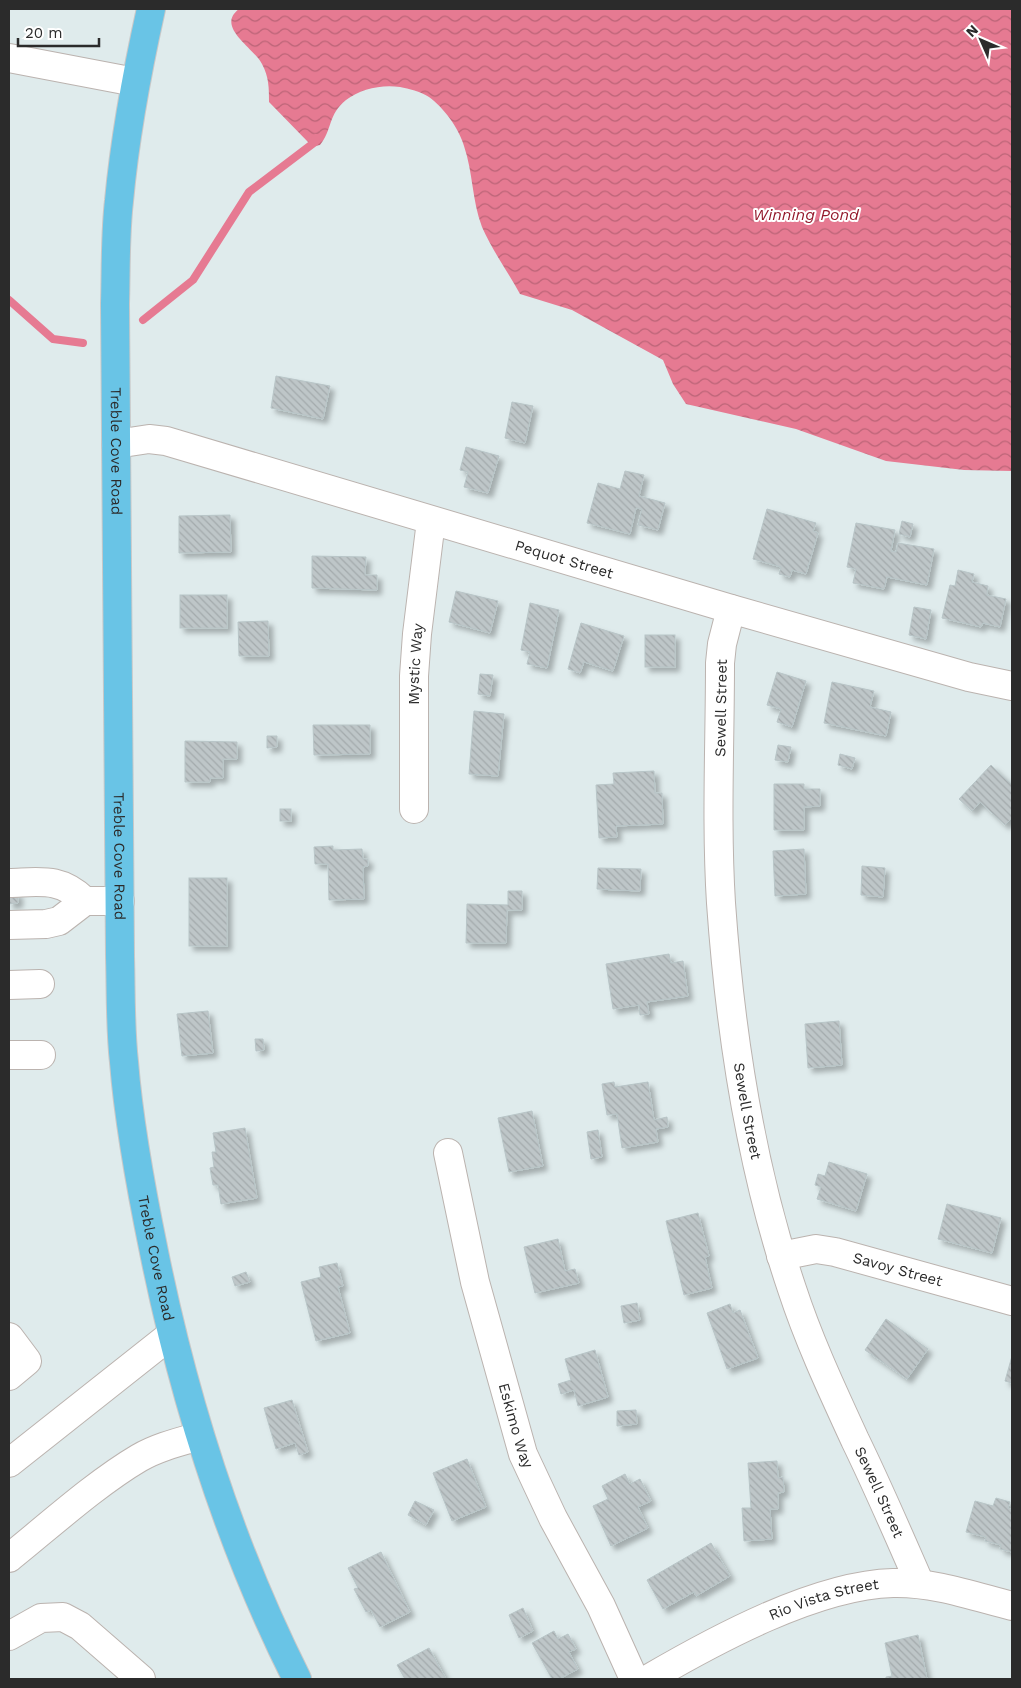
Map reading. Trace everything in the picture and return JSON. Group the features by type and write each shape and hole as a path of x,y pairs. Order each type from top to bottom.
{"main road":[{"name":"Treble Cove Road","path":"151,9 135,82 124,147 118,203 115,304 121,1006 126,1079 138,1171 172,1334 200,1436 222,1508 244,1563 297,1679"}],"street":[{"path":"9,58 135,82"},
{"name":"Pequot Street","path":"116,444 149,439 166,441 731,609 969,677 1012,686"},
{"name":"Mystic Way","path":"414,809 414,667 432,521"},
{"name":"Sewell Street","path":"731,609 722,644 720,663 721,902 740,1070 751,1132 781,1256 817,1357 920,1584"},
{"path":"9,883 45,882 60,884 73,890 85,901"},
{"path":"9,925 59,921 85,901 120,901"},
{"path":"9,985 40,984"},
{"path":"9,1055 41,1055"},
{"name":"Eskimo Way","path":"448,1153 475,1282 523,1454 553,1518 601,1606 634,1679"},
{"name":"Savoy Street","path":"781,1256 802,1251 834,1252 1012,1301"},
{"path":"9,1463 172,1334"},
{"path":"9,1337 27,1361 9,1376"},
{"path":"9,1558 120,1471 140,1458 161,1448 200,1436"},
{"name":"Rio Vista Street","path":"648,1679 763,1619 816,1598 868,1584 920,1584 947,1588 1012,1606"},
{"path":"9,1636 41,1618 63,1617 80,1626 141,1679"}],"water":[{"name":"Winning Pond","path":"239,9 1012,9 1012,471 964,470 886,461 796,429 686,404 673,384 663,360 572,310 520,294 482,227 462,139 450,118 434,101 422,93 400,87 386,86 364,90 340,105 324,140 320,145 315,146 308,142 269,102 269,87 262,64 238,37 231,23 233,16"}],"building":[{"path":"276,376 330,386 323,419 271,408"},
{"path":"512,402 533,406 525,443 505,438"},
{"path":"466,447 499,456 488,493 464,487 468,472 460,470"},
{"path":"625,471 644,475 639,496 665,503 658,530 638,525 642,509 636,508 630,534 587,523 598,483 620,489"},
{"path":"767,509 816,523 813,531 818,533 806,574 792,570 790,577 779,574 781,567 753,559"},
{"path":"230,515 231,552 179,553 179,516"},
{"path":"902,521 913,524 910,537 899,534"},
{"path":"856,523 895,530 891,551 896,552 898,543 934,549 927,585 887,577 884,589 853,583 856,569 847,567"},
{"path":"312,556 366,557 365,575 377,575 377,590 312,588"},
{"path":"958,570 974,574 972,582 988,586 987,595 1006,599 1000,627 983,623 981,627 942,618 950,585 955,586"},
{"path":"456,591 498,601 490,633 449,622"},
{"path":"180,595 227,595 227,628 180,628"},
{"path":"530,603 559,610 547,668 527,664 530,652 521,650"},
{"path":"914,607 931,610 926,639 909,635"},
{"path":"268,621 269,656 239,656 238,622"},
{"path":"581,623 624,636 613,671 584,662 580,673 568,669"},
{"path":"645,635 675,635 675,667 645,667"},
{"path":"777,672 806,681 792,727 777,722 781,709 767,705"},
{"path":"480,674 493,675 490,696 478,694"},
{"path":"832,682 874,691 870,707 891,712 886,736 824,723"},
{"path":"474,711 504,714 498,776 469,774"},
{"path":"313,725 370,725 370,754 314,755"},
{"path":"267,736 277,736 277,747 267,748"},
{"path":"185,741 237,742 237,759 223,759 223,778 210,778 210,782 185,782"},
{"path":"778,745 791,747 788,762 775,760"},
{"path":"840,754 855,758 852,769 838,765"},
{"path":"991,765 1012,785 1012,818 1005,825 980,802 972,811 959,799"},
{"path":"654,771 655,793 662,793 663,824 616,826 617,837 599,838 596,785 614,784 613,773"},
{"path":"774,784 804,784 804,789 820,789 820,806 804,807 804,830 774,830"},
{"path":"280,809 291,809 291,821 280,821"},
{"path":"333,846 333,850 362,849 363,859 368,859 368,866 363,867 364,899 329,900 328,864 315,864 314,847"},
{"path":"804,849 806,894 775,896 773,851"},
{"path":"862,866 885,868 883,897 861,895"},
{"path":"598,868 641,869 640,891 597,889"},
{"path":"189,878 227,878 227,946 189,946"},
{"path":"508,891 522,891 522,910 507,910 506,943 466,943 467,904 508,905"},
{"path":"9,893 18,893 18,903 9,904"},
{"path":"669,954 671,963 683,961 688,996 647,1002 649,1014 640,1015 639,1005 613,1009 606,964"},
{"path":"208,1011 213,1053 182,1056 177,1014"},
{"path":"839,1021 842,1065 808,1068 805,1024"},
{"path":"255,1039 263,1039 264,1050 256,1051"},
{"path":"614,1082 615,1087 648,1082 654,1120 667,1117 668,1127 656,1129 658,1142 622,1148 617,1114 607,1115 602,1084"},
{"path":"532,1111 543,1166 509,1172 498,1118"},
{"path":"245,1128 257,1198 221,1204 218,1185 213,1185 210,1168 214,1167 212,1152 216,1152 213,1133"},
{"path":"598,1130 602,1157 591,1159 587,1132"},
{"path":"829,1162 867,1174 856,1211 817,1199 821,1187 815,1185 818,1174 825,1176"},
{"path":"947,1204 1001,1218 992,1253 938,1239"},
{"path":"698,1213 709,1256 705,1257 712,1288 684,1295 666,1221"},
{"path":"558,1239 565,1271 575,1269 579,1283 535,1293 524,1247"},
{"path":"337,1263 343,1286 338,1287 350,1333 316,1341 301,1282 321,1277 319,1267"},
{"path":"246,1272 250,1282 235,1286 232,1277"},
{"path":"637,1303 640,1320 624,1323 621,1306"},
{"path":"730,1304 733,1313 740,1310 758,1358 727,1369 707,1313"},
{"path":"886,1319 928,1349 907,1379 865,1350"},
{"path":"595,1350 608,1397 578,1406 574,1390 561,1394 558,1384 571,1380 565,1359"},
{"path":"1012,1356 1012,1383 1005,1381"},
{"path":"292,1400 308,1452 299,1455 295,1443 276,1449 264,1408"},
{"path":"636,1410 637,1424 617,1426 617,1411"},
{"path":"467,1459 486,1507 452,1521 433,1473"},
{"path":"777,1461 778,1478 783,1477 784,1492 778,1493 778,1509 770,1509 772,1539 744,1541 742,1508 751,1508 748,1463"},
{"path":"625,1474 630,1484 640,1479 651,1501 638,1507 648,1528 611,1546 593,1506 608,1499 602,1486"},
{"path":"996,1498 1010,1502 1008,1508 1012,1510 1012,1552 1000,1549 1001,1545 985,1541 986,1537 966,1532 975,1501 993,1506"},
{"path":"415,1501 434,1510 426,1525 408,1515"},
{"path":"711,1543 730,1576 696,1596 694,1592 663,1609 647,1580"},
{"path":"381,1552 410,1612 380,1627 371,1610 366,1612 354,1589 358,1588 348,1568"},
{"path":"523,1608 533,1631 519,1638 509,1615"},
{"path":"554,1631 558,1639 568,1634 576,1649 569,1652 578,1669 559,1679 552,1679 532,1643"},
{"path":"918,1635 927,1679 886,1679 886,1677 892,1676 885,1643"},
{"path":"429,1648 446,1679 405,1679 397,1665"}],"waterway":[{"path":"143,320 193,280 249,192 315,142 316,138"},
{"path":"9,300 53,339 83,343"}]}
